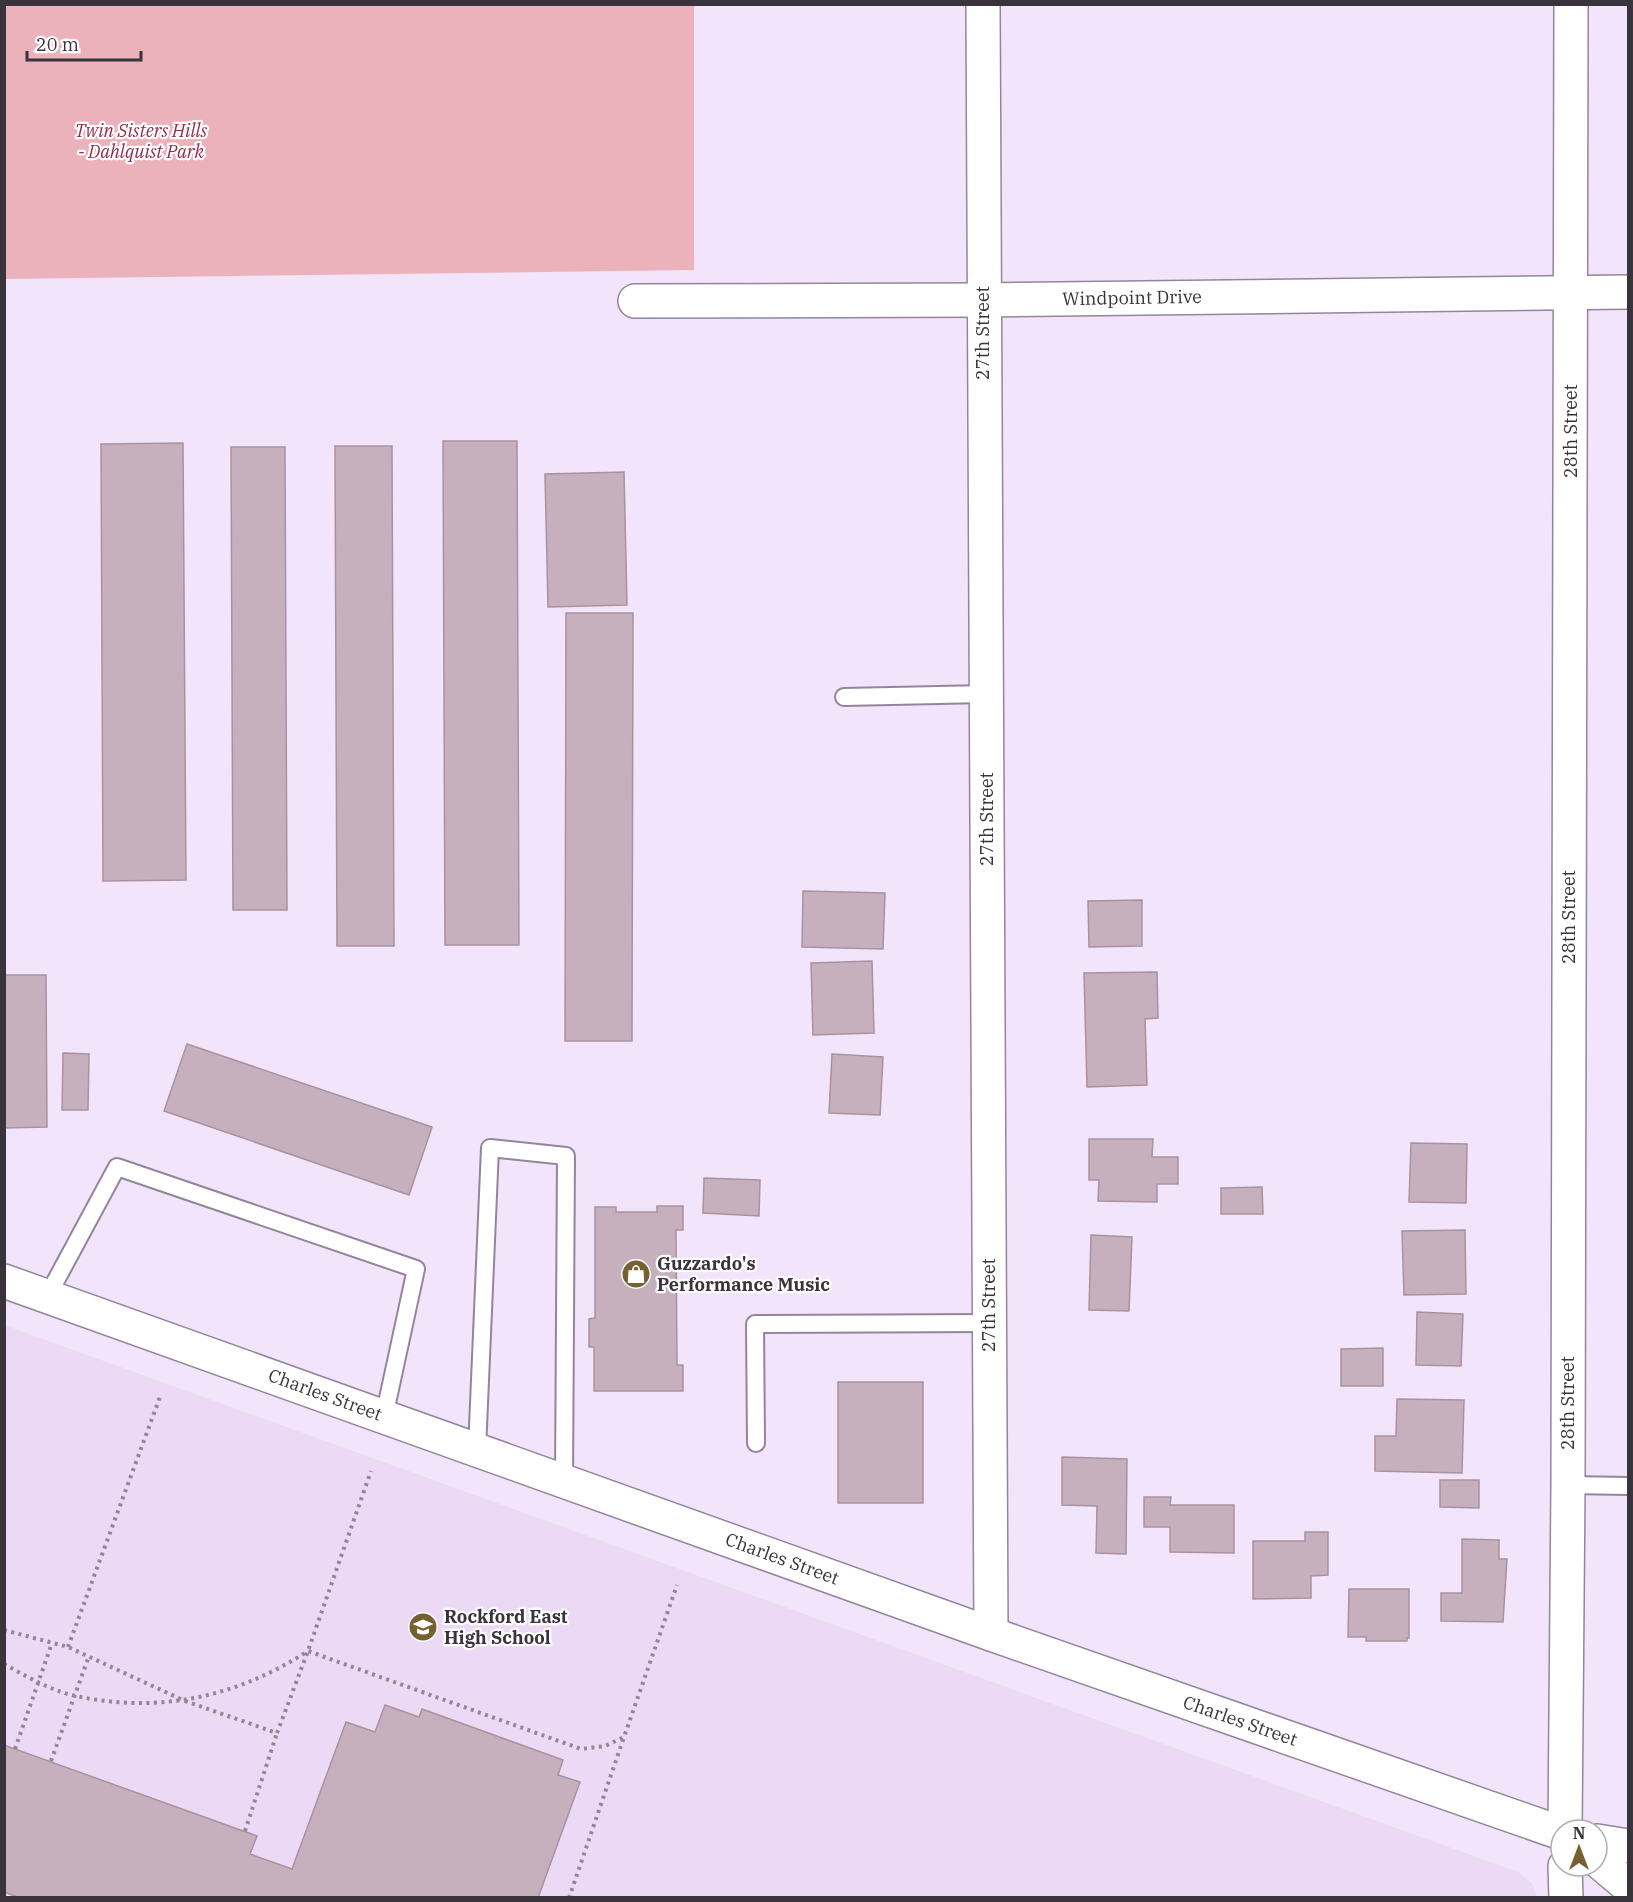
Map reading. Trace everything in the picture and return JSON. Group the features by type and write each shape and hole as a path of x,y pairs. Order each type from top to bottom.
{"street":[{"name":"27th Street","path":"983,4 992,1634"},
{"name":"28th Street","path":"1565,1818 1568,1485 1571,4"},
{"name":"Windpoint Drive","path":"635,301 983,300 1629,292"},
{"name":"Charles Street","path":"4,1281 992,1634 1549,1829"},
{"path":"1609,1842 1629,1846"},
{"path":"1609,1870 1629,1886"},
{"path":"1565,1878 1566,1898"}],"lane":[{"path":"844,697 986,694"},
{"path":"477,1450 490,1148 566,1156 564,1482"},
{"path":"47,1296 117,1167 416,1269 384,1417"},
{"path":"756,1443 755,1324 990,1323"},
{"path":"1568,1485 1629,1486"}],"path":[{"path":"68,1647 160,1397"},
{"path":"245,1831 277,1733 371,1471"},
{"path":"569,1898 677,1585"},
{"path":"4,1630 68,1647 185,1701 277,1733"},
{"path":"15,1749 52,1643"},
{"path":"4,1664 74,1696 142,1705 185,1701 227,1689 288,1664 308,1651"},
{"path":"308,1651 581,1749 605,1746 624,1737"},
{"path":"51,1761 89,1656"}],"shaded area":[{"name":"Rockford East High School","path":"4,1325 1518,1872 1532,1883 1537,1897 5,1897"}],"green space":[{"name":"Twin Sisters Hills - Dahlquist Park","path":"4,5 694,5 694,270 5,279"}],"building":[{"path":"443,441 517,441 519,945 445,945"},
{"path":"183,443 186,880 103,881 101,444"},
{"path":"335,446 392,446 394,946 337,946"},
{"path":"231,447 285,447 287,910 233,910"},
{"path":"624,472 627,605 548,607 545,474"},
{"path":"566,613 633,613 632,1041 565,1041"},
{"path":"803,891 885,893 883,949 802,947"},
{"path":"1142,900 1142,946 1089,947 1088,901"},
{"path":"872,961 874,1033 813,1035 811,963"},
{"path":"1157,972 1158,1018 1145,1019 1147,1085 1087,1087 1084,973"},
{"path":"4,975 46,975 47,1127 4,1128"},
{"path":"187,1044 432,1127 409,1195 164,1111"},
{"path":"63,1053 89,1054 88,1110 62,1110"},
{"path":"832,1054 883,1057 880,1115 829,1113"},
{"path":"1089,1139 1153,1139 1152,1157 1178,1157 1178,1184 1157,1184 1157,1202 1098,1201 1099,1180 1089,1180"},
{"path":"1411,1143 1467,1144 1466,1203 1409,1202"},
{"path":"704,1178 760,1180 759,1216 703,1213"},
{"path":"1262,1187 1263,1214 1221,1214 1221,1188"},
{"name":"Guzzardo's Performance Music","path":"657,1206 683,1206 683,1230 676,1230 677,1365 683,1365 683,1391 594,1391 594,1347 589,1347 589,1319 595,1318 595,1207 616,1207 616,1212 657,1212"},
{"path":"1465,1230 1466,1294 1404,1295 1402,1231"},
{"path":"1091,1235 1132,1237 1129,1311 1089,1310"},
{"path":"1417,1312 1463,1314 1461,1366 1416,1365"},
{"path":"1383,1348 1383,1386 1341,1386 1341,1349"},
{"path":"838,1382 923,1382 923,1503 838,1503"},
{"path":"1397,1399 1464,1400 1462,1473 1375,1471 1375,1436 1396,1436"},
{"path":"1062,1457 1127,1459 1126,1554 1096,1553 1097,1506 1062,1505"},
{"path":"1440,1480 1479,1480 1479,1508 1440,1507"},
{"path":"1144,1497 1171,1497 1170,1505 1234,1505 1234,1553 1170,1552 1170,1527 1144,1527"},
{"path":"1305,1532 1328,1532 1328,1575 1311,1576 1311,1598 1253,1599 1253,1541 1305,1541"},
{"path":"1462,1539 1499,1540 1499,1559 1507,1559 1503,1622 1441,1621 1441,1593 1462,1593"},
{"path":"1349,1589 1409,1589 1409,1638 1407,1641 1366,1641 1366,1637 1348,1637"},
{"path":"385,1705 419,1717 422,1709 563,1760 558,1775 580,1782 538,1898 20,1898 4,1892 4,1745 257,1836 250,1854 292,1869 346,1722 375,1732"}],"place":[{"name":"Guzzardo's Performance Music","path":"636,1274"},
{"name":"Rockford East High School","path":"423,1627"}]}
